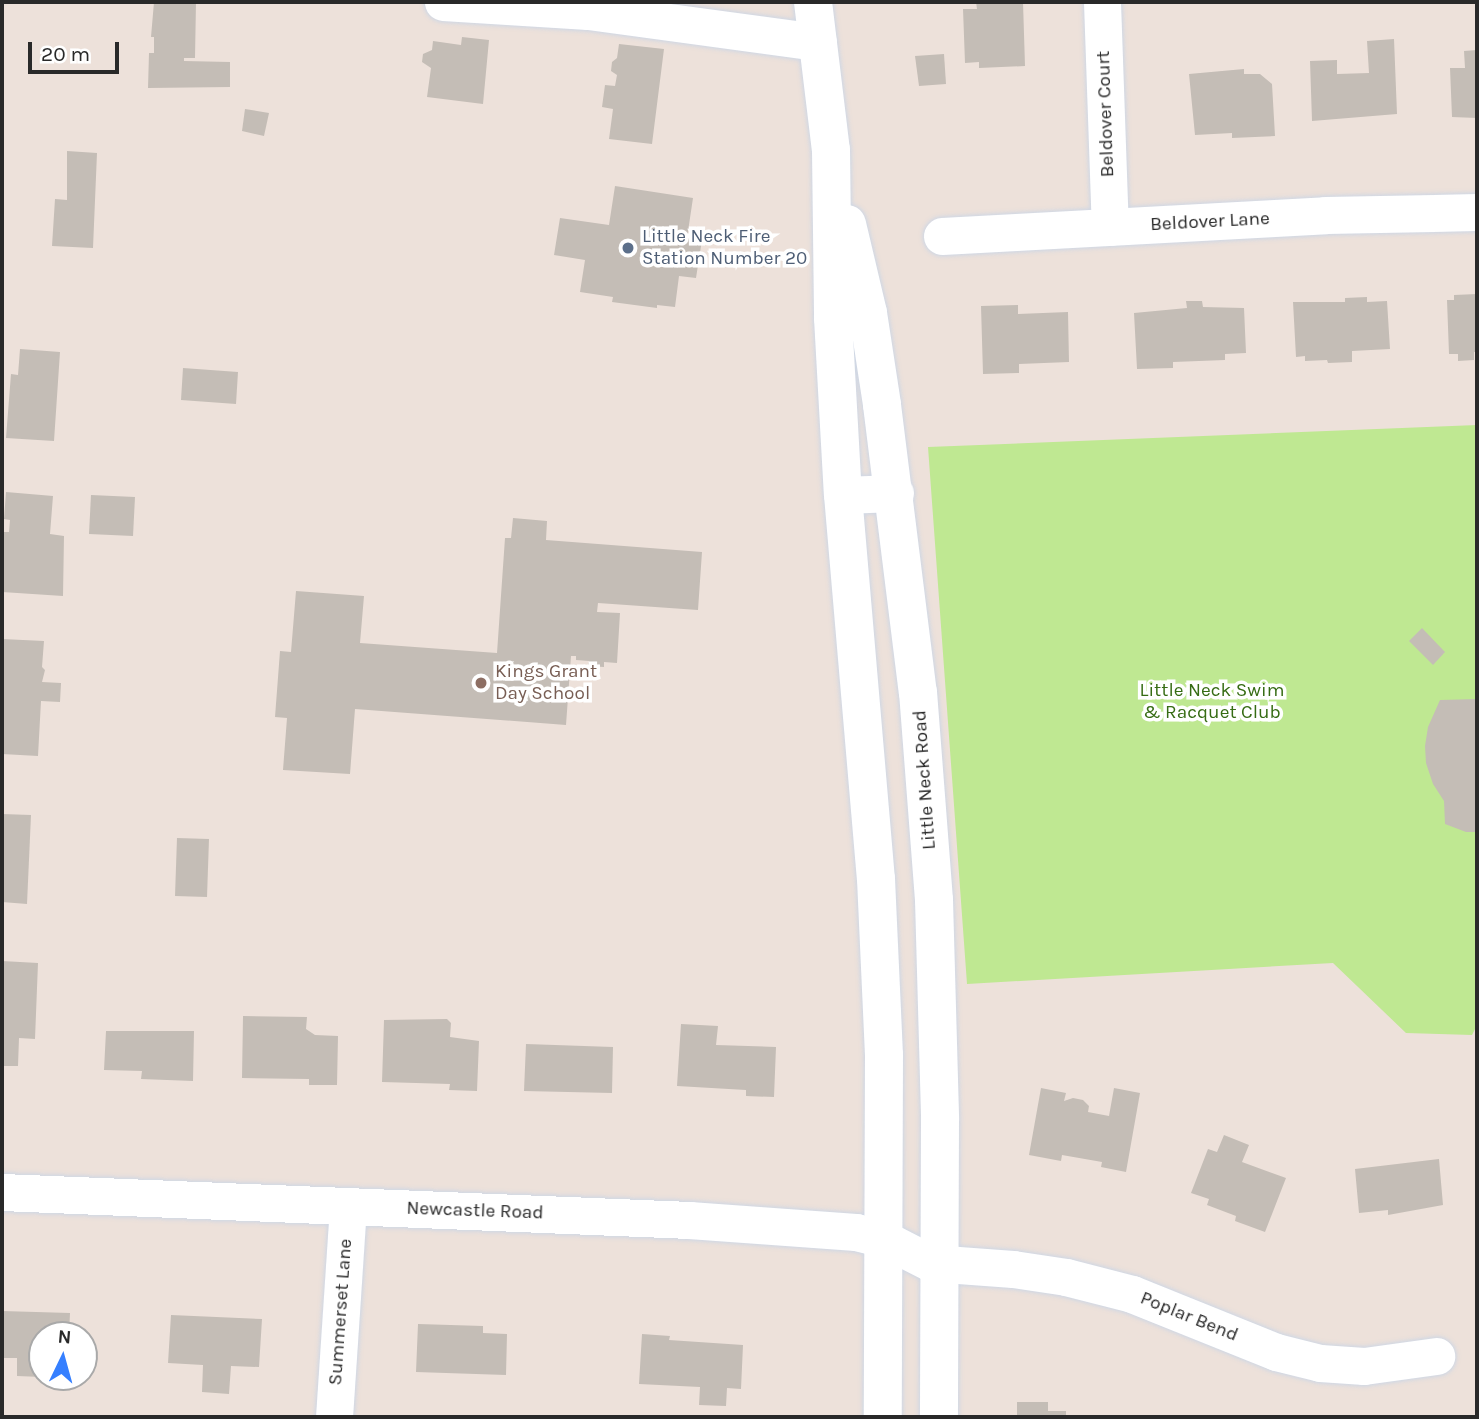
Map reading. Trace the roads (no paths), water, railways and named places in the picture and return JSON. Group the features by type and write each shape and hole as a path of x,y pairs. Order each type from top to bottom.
{"street":[{"path":"443,2 588,11 818,42"},
{"name":"Little Neck Road","path":"813,2 831,150 868,313 895,493 918,692 934,900 941,1265 939,1417"},
{"name":"Beldover Court","path":"1102,2 1110,227"},
{"name":"Little Neck Road","path":"831,150 833,318 843,495 875,856 884,1055 883,1417"},
{"name":"Beldover Lane","path":"942,236 1325,215 1477,212"},
{"path":"843,495 895,493"},
{"name":"Newcastle Road","path":"2,1192 703,1221 856,1232 884,1239 931,1263 941,1265"},
{"name":"Summerset Lane","path":"334,1417 348,1206"},
{"name":"Poplar Bend","path":"941,1265 1013,1269 1066,1277 1132,1294 1276,1352 1320,1363 1364,1366 1436,1356"}],"place":[{"name":"Little Neck Fire Station Number 20","path":"628,248"},
{"name":"Kings Grant Day School","path":"481,683"}],"park label":[{"name":"Little Neck Swim & Racquet Club","path":"1212,702"}]}
